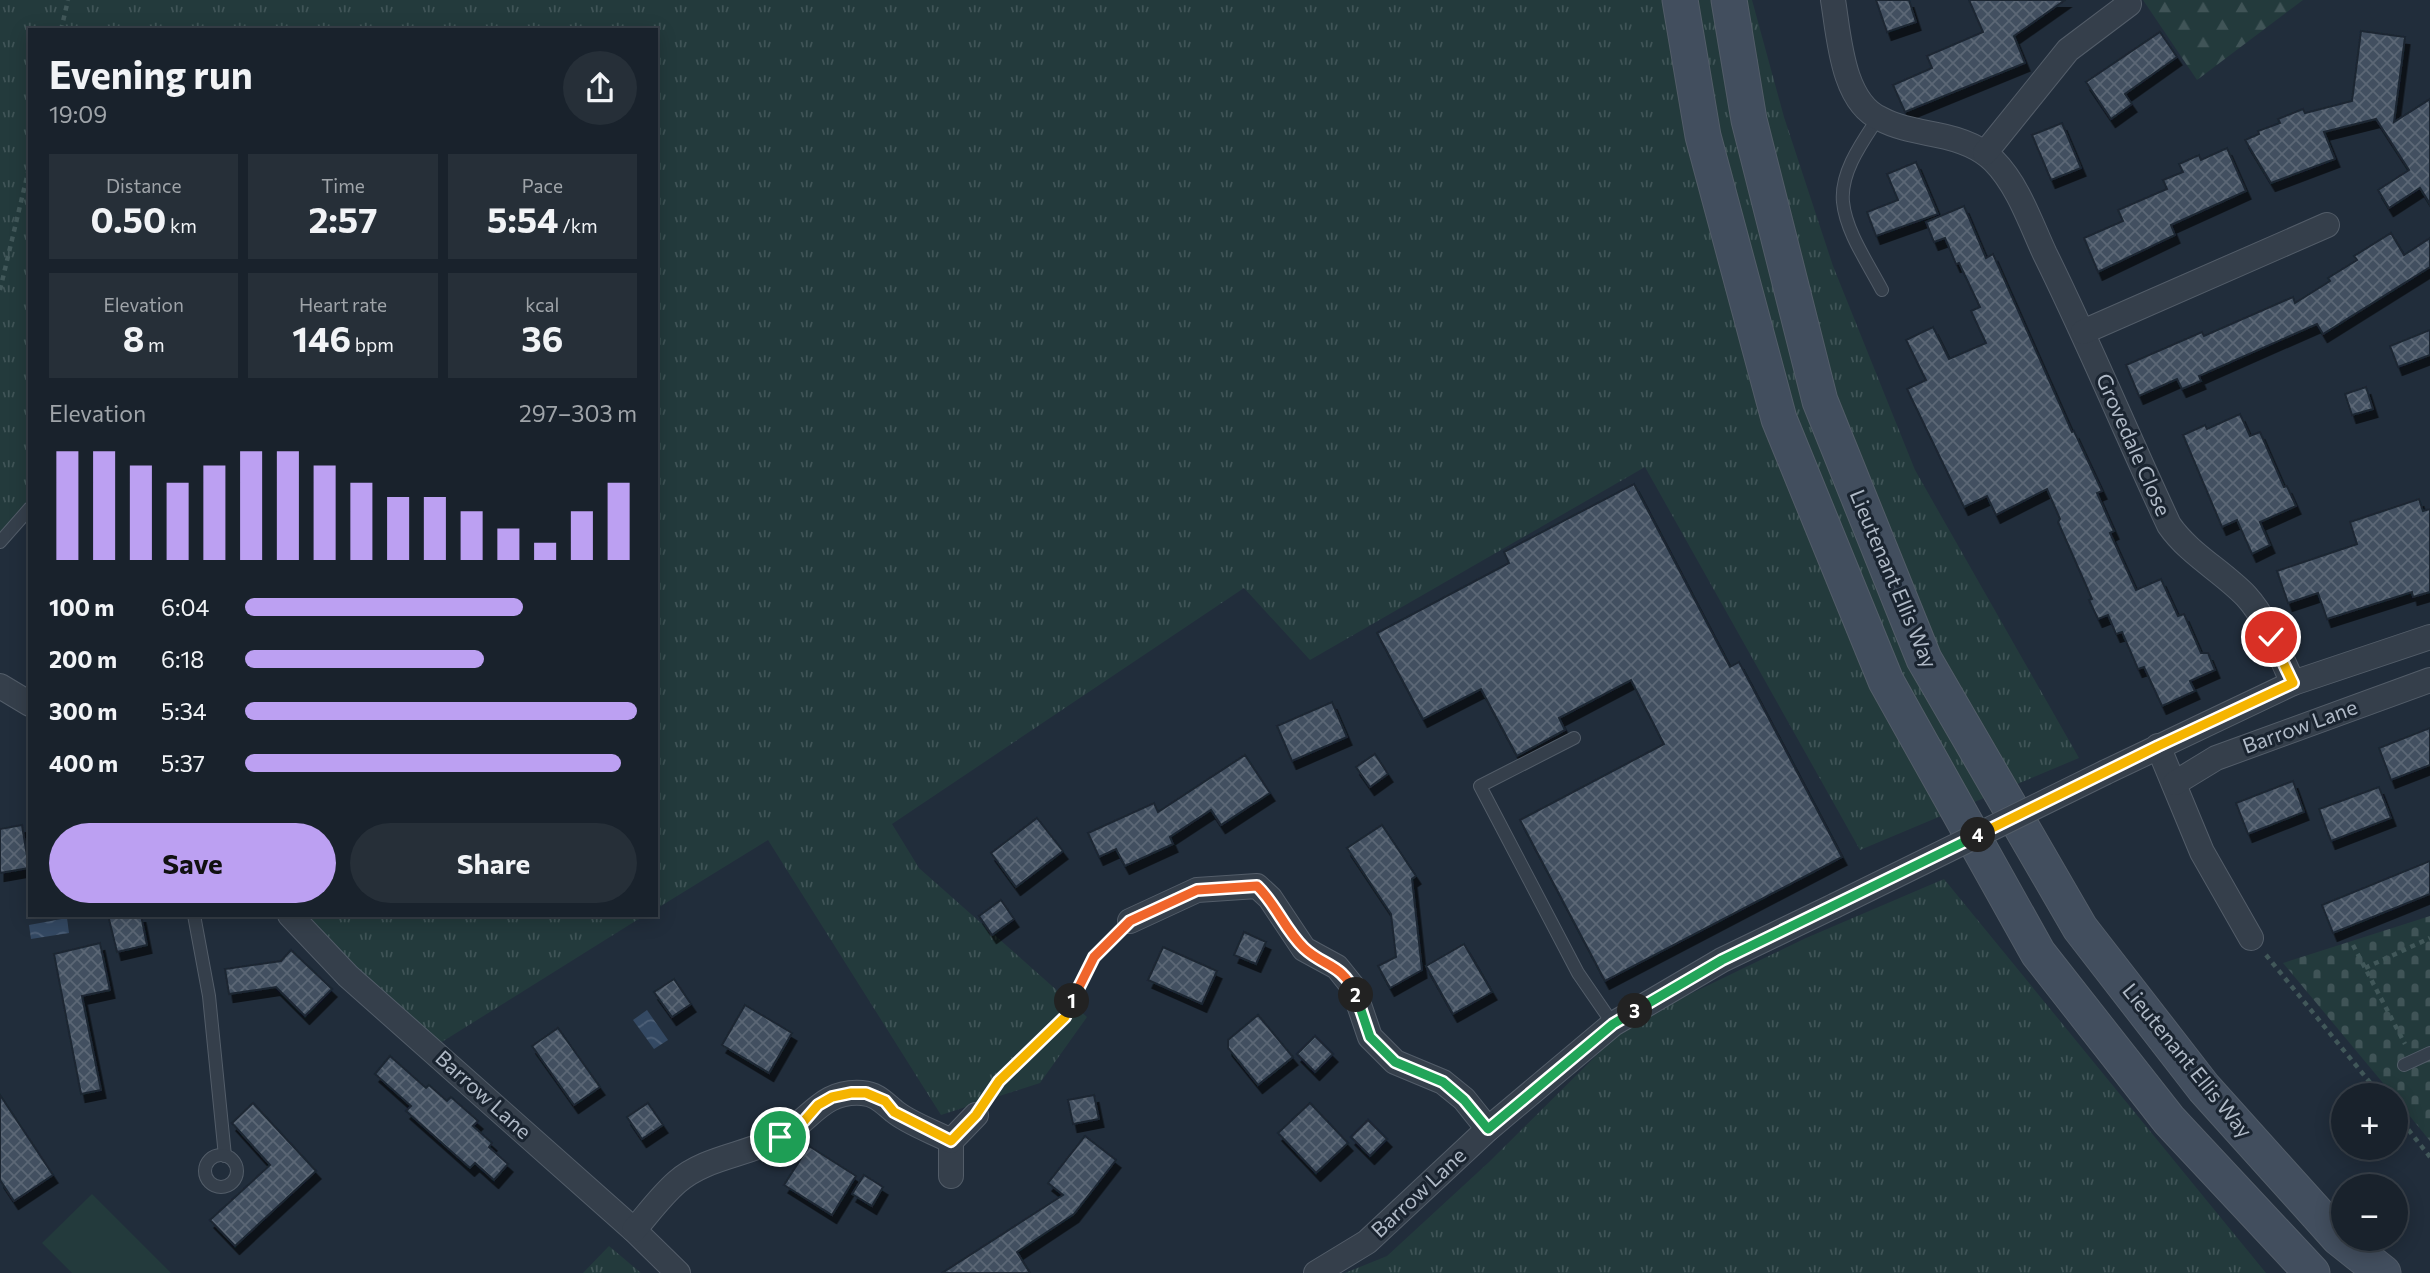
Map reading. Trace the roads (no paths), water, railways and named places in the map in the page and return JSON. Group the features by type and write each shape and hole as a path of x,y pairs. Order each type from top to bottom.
{"main road":[{"name":"Lieutenant Ellis Way","path":"1680,0 1703,136 1779,419 1886,681 2038,953 2169,1120 2312,1273"},
{"name":"Lieutenant Ellis Way","path":"1729,0 1749,121 1820,401 1924,659 2080,928 2204,1088 2339,1238 2383,1273"}],"street":[{"path":"1833,0 1844,63 1851,85 1867,109 1878,118"},
{"path":"1986,153 2068,50 2129,4"},
{"name":"Grovedale Close","path":"1878,118 1902,127 1949,137 1986,153 1997,163 2016,193 2083,332 2169,525 2175,534 2252,604 2264,622 2293,683"},
{"path":"2083,332 2327,225"},
{"name":"Barrow Lane","path":"1316,1273 1367,1241 1488,1129 1613,1024 1722,960 2158,746 2293,683 2430,637"},
{"name":"Barrow Lane","path":"2175,783 2216,758 2430,680"},
{"path":"0,686 28,704"},
{"path":"2158,746 2202,852 2252,938"},
{"path":"1130,921 1197,890 1257,886 1270,898 1304,948 1336,967 1353,987 1370,1037 1395,1062 1443,1082 1464,1100 1488,1129"},
{"name":"Barrow Lane","path":"292,917 348,976 634,1230 678,1273"},
{"path":"634,1230 677,1182 694,1170 780,1137 804,1121 818,1105 832,1097 866,1093 885,1101 894,1112 951,1141"},
{"path":"951,1177 951,1141 976,1115"}],"lane":[{"path":"1878,118 1854,158 1845,181 1842,199 1852,231 1882,290"},
{"path":"0,542 28,510"},
{"path":"1574,737 1480,786 1578,973 1613,1024"},
{"path":"194,917 209,996 225,1156"},
{"path":"2409,1063 2430,1053"}],"water":[{"path":"67,918 69,933 31,939 29,925"},
{"path":"647,1010 668,1040 654,1049 633,1020"}]}
